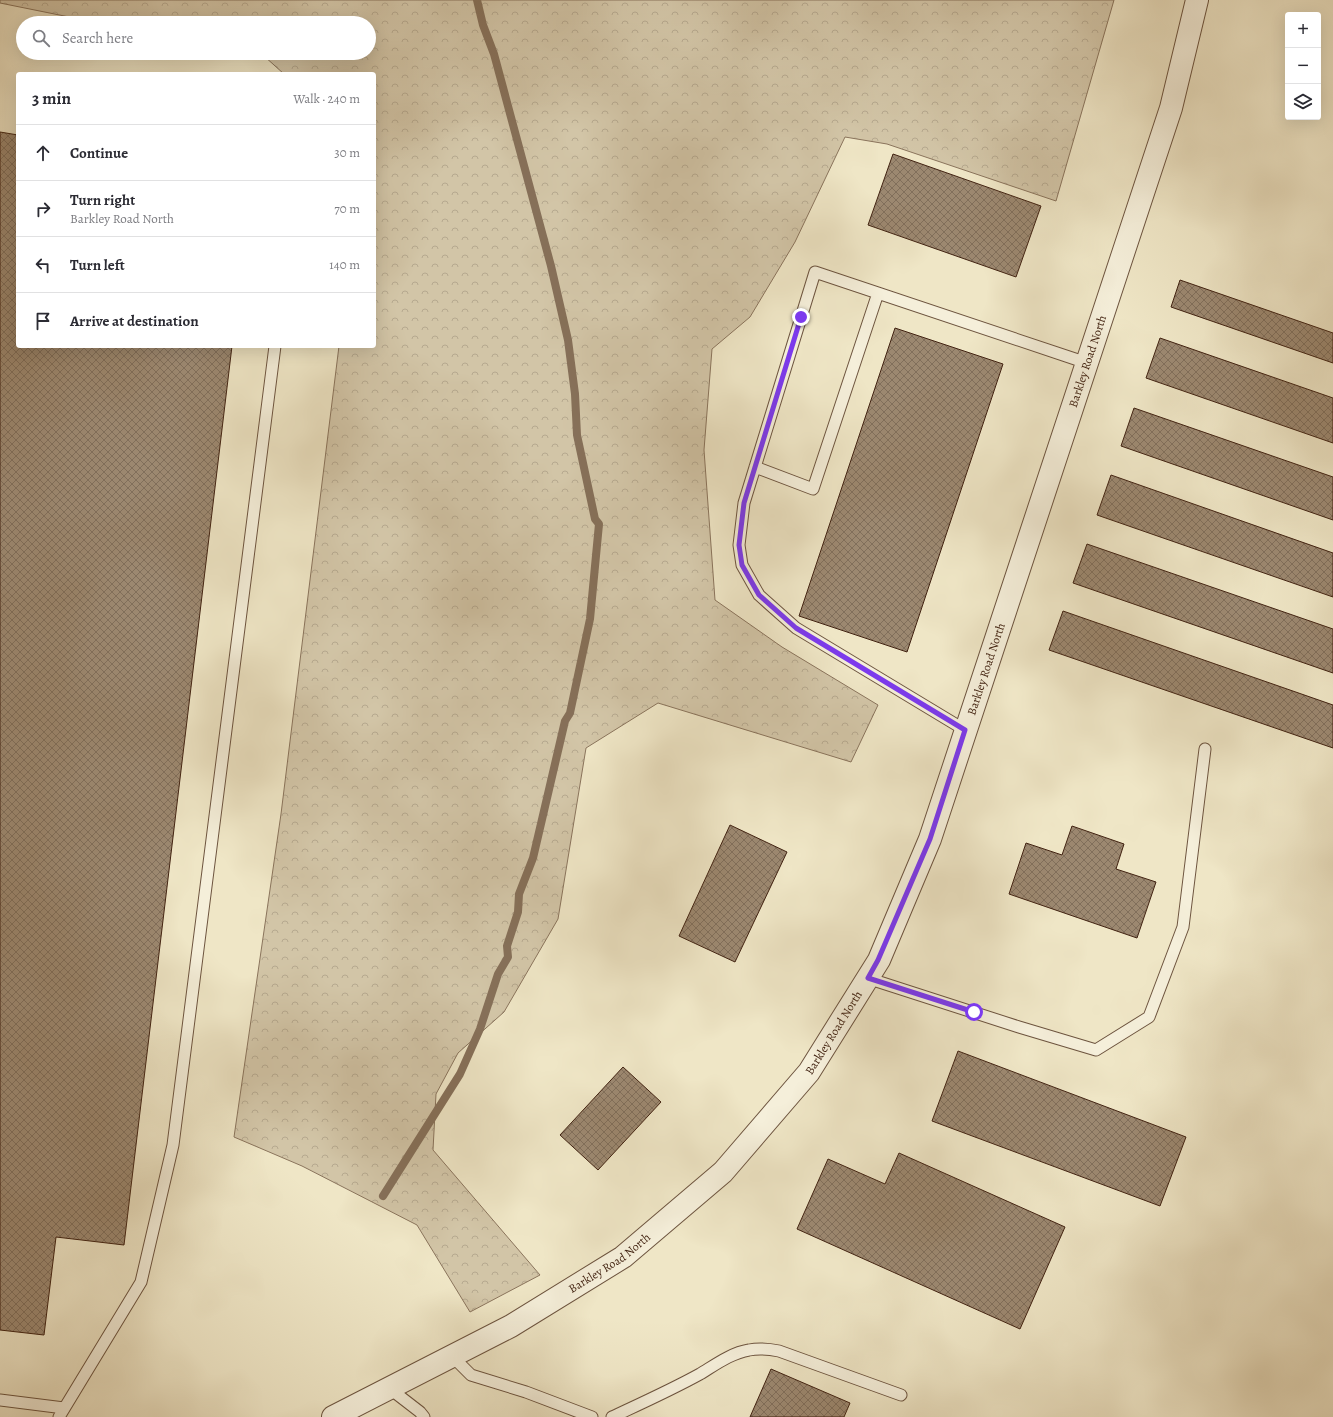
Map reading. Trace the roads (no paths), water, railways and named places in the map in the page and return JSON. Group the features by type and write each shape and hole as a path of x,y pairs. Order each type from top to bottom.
{"street":[{"name":"Barkley Road North","path":"333,1417 511,1326 623,1257 723,1172 809,1072 868,978 878,960 930,839 1171,108 1197,0"}],"lane":[{"path":"965,730 796,628 759,595 742,565 739,545 744,503 815,272 1087,362"},
{"path":"755,467 814,489 878,293"},
{"path":"0,1400 62,1412 141,1282 172,1145 275,348"},
{"path":"868,978 1019,1027 1096,1050 1149,1017 1183,927 1205,749"},
{"path":"612,1417 656,1397 721,1360 748,1350 764,1348 901,1395"},
{"path":"452,1356 471,1375 526,1392 592,1417"},
{"path":"390,1388 420,1412 424,1417"}],"waterway":[{"path":"383,1196 460,1074 480,1029 498,974 508,957 507,946 518,912 519,894 533,858 565,721 570,713 590,619 599,524 595,519 577,435 575,394 568,340 551,266 494,54 483,25 477,0"}]}
